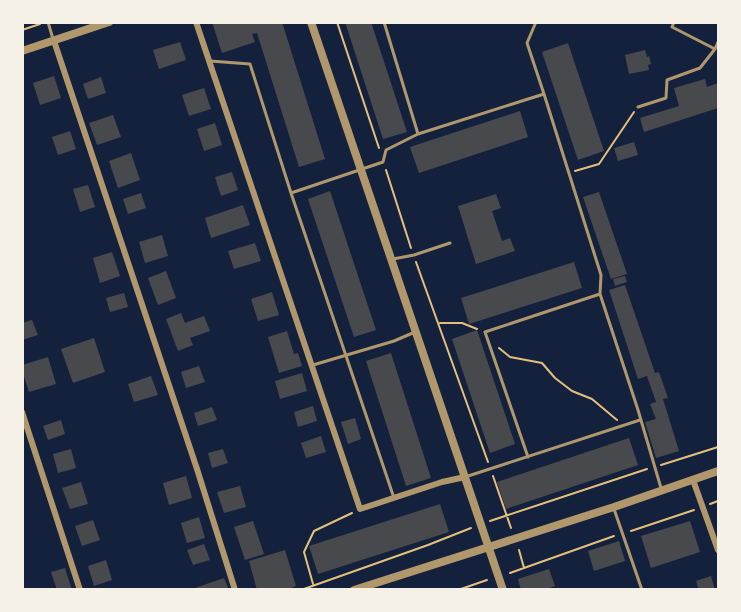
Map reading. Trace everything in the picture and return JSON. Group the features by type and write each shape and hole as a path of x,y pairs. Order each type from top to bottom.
{"street":[{"path":"22,51 109,22"},
{"path":"196,22 360,509 442,482 465,477"},
{"path":"311,22 503,590"},
{"path":"54,41 235,590"},
{"path":"22,412 80,590"},
{"path":"354,590 614,507 718,471"},
{"path":"693,480 718,550"}],"lane":[{"path":"47,22 54,41"},
{"path":"384,22 418,134"},
{"path":"536,22 526,43 570,173 601,275 600,294 662,490"},
{"path":"674,22 672,27 715,49"},
{"path":"638,107 666,98 667,80 700,68 718,42"},
{"path":"208,61 250,64 394,498"},
{"path":"291,193 383,162 386,150 418,134 544,94"},
{"path":"391,260 450,243"},
{"path":"528,457 485,332 600,294"},
{"path":"312,366 416,332"},
{"path":"465,477 640,420"},
{"path":"614,507 642,590"}],"path":[{"path":"22,30 47,22"},
{"path":"337,22 414,255 440,323 524,568 718,501"},
{"path":"570,173 599,164 638,107"},
{"path":"440,323 462,323 485,332 510,357 542,363 555,378 572,391 592,399 624,426"},
{"path":"655,467 718,447"},
{"path":"313,585 304,552 314,531 360,509"}],"building":[{"path":"212,22 282,22 325,159 299,167 257,33 252,34 255,42 222,53"},
{"path":"345,22 371,22 407,132 383,139"},
{"path":"180,42 186,60 159,69 153,50"},
{"path":"568,43 604,151 578,160 542,52"},
{"path":"645,50 651,64 648,65 649,70 629,74 625,55"},
{"path":"54,76 61,98 40,105 33,83"},
{"path":"101,77 106,93 88,99 83,84"},
{"path":"705,79 707,87 718,83 718,108 644,132 640,118 679,106 674,88"},
{"path":"204,88 211,109 189,116 182,95"},
{"path":"520,111 528,137 419,173 410,147"},
{"path":"113,115 121,137 97,145 89,123"},
{"path":"215,123 222,145 204,151 197,129"},
{"path":"70,131 76,149 58,155 52,137"},
{"path":"634,142 638,155 618,161 614,148"},
{"path":"131,153 140,180 118,188 109,161"},
{"path":"232,172 238,190 221,196 215,177"},
{"path":"88,185 95,207 80,212 73,189"},
{"path":"330,191 376,330 354,337 308,199"},
{"path":"599,192 627,274 611,279 583,197"},
{"path":"141,193 146,208 128,214 123,199"},
{"path":"496,194 501,208 492,211 502,241 510,238 515,251 476,264 458,206"},
{"path":"243,205 250,225 211,238 205,218"},
{"path":"162,235 168,256 145,263 139,242"},
{"path":"255,243 261,261 234,269 228,251"},
{"path":"112,252 120,276 100,283 93,258"},
{"path":"574,262 582,288 469,324 461,298"},
{"path":"166,271 176,298 158,305 148,278"},
{"path":"625,276 627,282 615,286 613,279"},
{"path":"625,285 655,373 659,372 668,398 663,399 679,451 656,458 645,422 656,419 650,404 656,402 647,376 638,379 609,290"},
{"path":"272,292 279,315 258,321 251,299"},
{"path":"124,293 128,307 110,312 106,298"},
{"path":"181,313 185,323 204,316 210,331 190,338 193,345 178,351 166,319"},
{"path":"32,320 38,335 22,340 22,323"},
{"path":"477,330 515,444 490,453 452,339"},
{"path":"287,331 294,354 298,353 302,366 279,373 268,337"},
{"path":"94,338 105,372 73,383 61,349"},
{"path":"391,353 431,478 406,486 366,361"},
{"path":"48,357 56,384 29,392 22,365"},
{"path":"199,366 205,382 186,388 181,372"},
{"path":"302,373 307,391 280,399 275,381"},
{"path":"151,376 158,395 134,402 128,384"},
{"path":"313,406 317,421 298,427 294,412"},
{"path":"212,407 217,420 198,426 194,413"},
{"path":"355,418 361,439 348,444 341,422"},
{"path":"61,420 65,434 48,440 43,426"},
{"path":"321,436 326,452 306,458 301,443"},
{"path":"629,438 638,465 506,509 497,482"},
{"path":"71,449 76,468 58,473 53,454"},
{"path":"223,449 228,463 212,468 208,453"},
{"path":"186,476 192,498 169,505 163,483"},
{"path":"81,482 88,504 70,509 62,488"},
{"path":"240,486 246,507 224,513 217,492"},
{"path":"440,504 449,532 318,574 309,546"},
{"path":"199,517 205,538 187,543 181,523"},
{"path":"93,520 100,540 82,546 75,526"},
{"path":"253,521 264,554 245,560 234,527"},
{"path":"690,521 700,552 651,568 641,536"},
{"path":"619,541 625,561 594,571 588,551"},
{"path":"204,544 210,560 193,565 187,550"},
{"path":"285,550 296,586 286,590 257,590 249,561"},
{"path":"106,560 112,580 94,586 88,566"},
{"path":"65,568 72,590 57,590 51,572"},
{"path":"549,569 555,586 545,590 521,590 518,579"},
{"path":"711,576 715,590 699,590 696,581"},
{"path":"224,578 229,590 192,590 192,589"}]}
